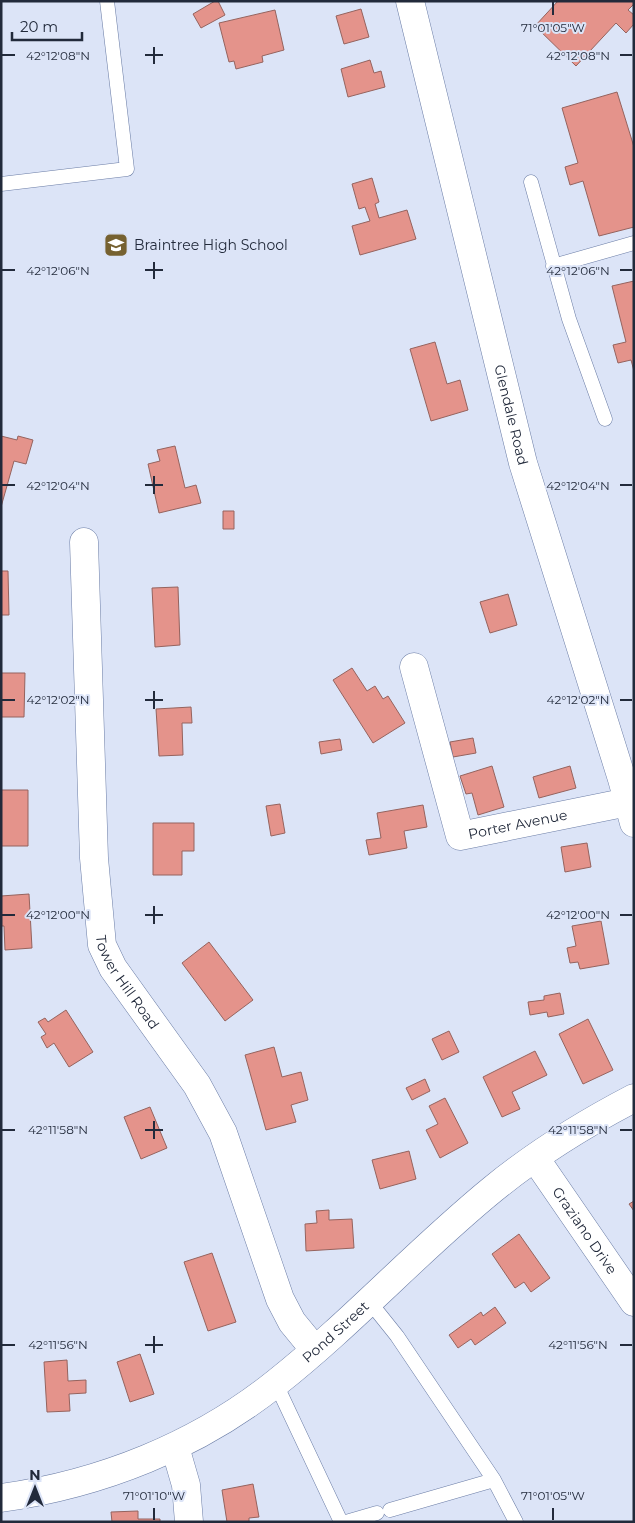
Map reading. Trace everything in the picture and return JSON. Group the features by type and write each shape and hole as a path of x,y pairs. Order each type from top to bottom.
{"street":[{"name":"Glendale Road","path":"410,1 524,463 631,813"},
{"name":"Tower Hill Road","path":"84,542 94,858 102,945 112,968 207,1100 230,1151 280,1299 292,1322 315,1350"},
{"name":"Porter Avenue","path":"414,667 460,836 631,813"},
{"name":"Pond Street","path":"1,1498 37,1492 87,1480 175,1447 220,1422 276,1384 474,1205 535,1158 579,1128 634,1098"},
{"name":"Graziano Drive","path":"535,1158 634,1302"},
{"path":"175,1447 186,1485 189,1522"}],"lane":[{"path":"1,184 127,169 107,1"},
{"path":"531,182 569,319 605,419"},
{"path":"553,266 634,243"},
{"path":"369,1301 392,1330 494,1480 516,1522"},
{"path":"276,1384 342,1522"},
{"path":"346,1522 494,1480"}],"building":[{"path":"218,1 225,15 201,28 193,14"},
{"path":"558,1 634,1 634,4 628,10 634,15 634,24 626,33 616,23 576,66 535,26"},
{"path":"361,9 369,37 344,44 336,16"},
{"path":"275,10 284,50 262,56 263,62 236,69 234,61 229,62 219,23"},
{"path":"370,60 374,73 381,71 385,87 348,97 341,69"},
{"path":"617,92 634,147 634,227 599,236 583,181 570,185 565,167 578,163 562,108"},
{"path":"372,178 379,202 375,204 379,218 407,210 416,239 360,255 352,226 370,221 365,207 359,209 352,184"},
{"path":"634,281 634,371 631,360 618,363 613,345 626,342 612,286"},
{"path":"435,342 447,384 460,380 468,410 431,421 410,349"},
{"path":"1,436 17,440 18,436 33,440 26,464 14,461 1,507"},
{"path":"175,446 185,488 196,485 201,503 159,513 148,464 160,461 157,450"},
{"path":"223,511 234,511 234,529 223,529"},
{"path":"1,571 8,571 9,615 1,615"},
{"path":"178,587 180,645 155,647 152,588"},
{"path":"508,594 517,625 490,633 480,602"},
{"path":"352,668 367,691 375,686 383,699 388,696 405,723 373,743 333,680"},
{"path":"1,673 25,673 24,717 1,717"},
{"path":"191,707 192,723 182,723 183,755 159,756 156,709"},
{"path":"473,738 476,753 453,757 450,742"},
{"path":"340,739 342,750 321,754 319,742"},
{"path":"492,766 504,807 478,815 472,793 466,794 460,776"},
{"path":"570,766 576,788 539,798 533,777"},
{"path":"1,790 28,790 28,846 1,846"},
{"path":"280,804 285,833 271,836 266,806"},
{"path":"423,805 427,827 404,831 407,848 369,855 366,840 381,838 377,813"},
{"path":"153,823 194,823 194,851 182,851 182,875 153,875"},
{"path":"587,843 591,867 565,872 561,847"},
{"path":"29,894 32,948 5,950 4,926 1,926 1,896"},
{"path":"601,921 609,964 580,969 578,962 570,963 567,948 576,946 572,926"},
{"path":"209,942 253,1000 225,1021 182,963"},
{"path":"560,993 564,1014 548,1017 547,1012 530,1015 528,1002 544,1000 544,996"},
{"path":"66,1010 93,1052 69,1067 54,1043 47,1048 41,1037 46,1034 38,1022 45,1018 48,1022"},
{"path":"588,1019 613,1070 583,1084 559,1034"},
{"path":"449,1031 459,1052 442,1060 432,1039"},
{"path":"274,1047 282,1077 301,1072 308,1100 291,1105 296,1122 266,1130 245,1055"},
{"path":"535,1051 547,1075 512,1092 520,1109 502,1117 483,1077"},
{"path":"425,1079 430,1091 412,1100 406,1088"},
{"path":"445,1098 468,1143 440,1158 426,1130 438,1124 429,1106"},
{"path":"150,1107 167,1148 141,1159 124,1117"},
{"path":"409,1151 416,1179 380,1189 372,1160"},
{"path":"634,1201 634,1211 629,1204"},
{"path":"329,1210 329,1220 352,1219 354,1248 306,1251 305,1224 317,1223 316,1211"},
{"path":"519,1234 550,1278 531,1292 524,1282 515,1288 492,1254"},
{"path":"212,1253 236,1322 208,1331 184,1262"},
{"path":"495,1307 506,1323 475,1345 471,1339 458,1348 449,1335 481,1312 483,1316"},
{"path":"140,1354 154,1394 130,1402 117,1362"},
{"path":"67,1360 68,1381 86,1380 86,1393 69,1394 70,1411 47,1412 44,1362"},
{"path":"253,1484 259,1517 249,1518 249,1522 227,1522 222,1490"},
{"path":"138,1511 138,1519 160,1519 160,1522 112,1522 111,1512"}],"place":[{"name":"Braintree High School","path":"116,245"}]}
